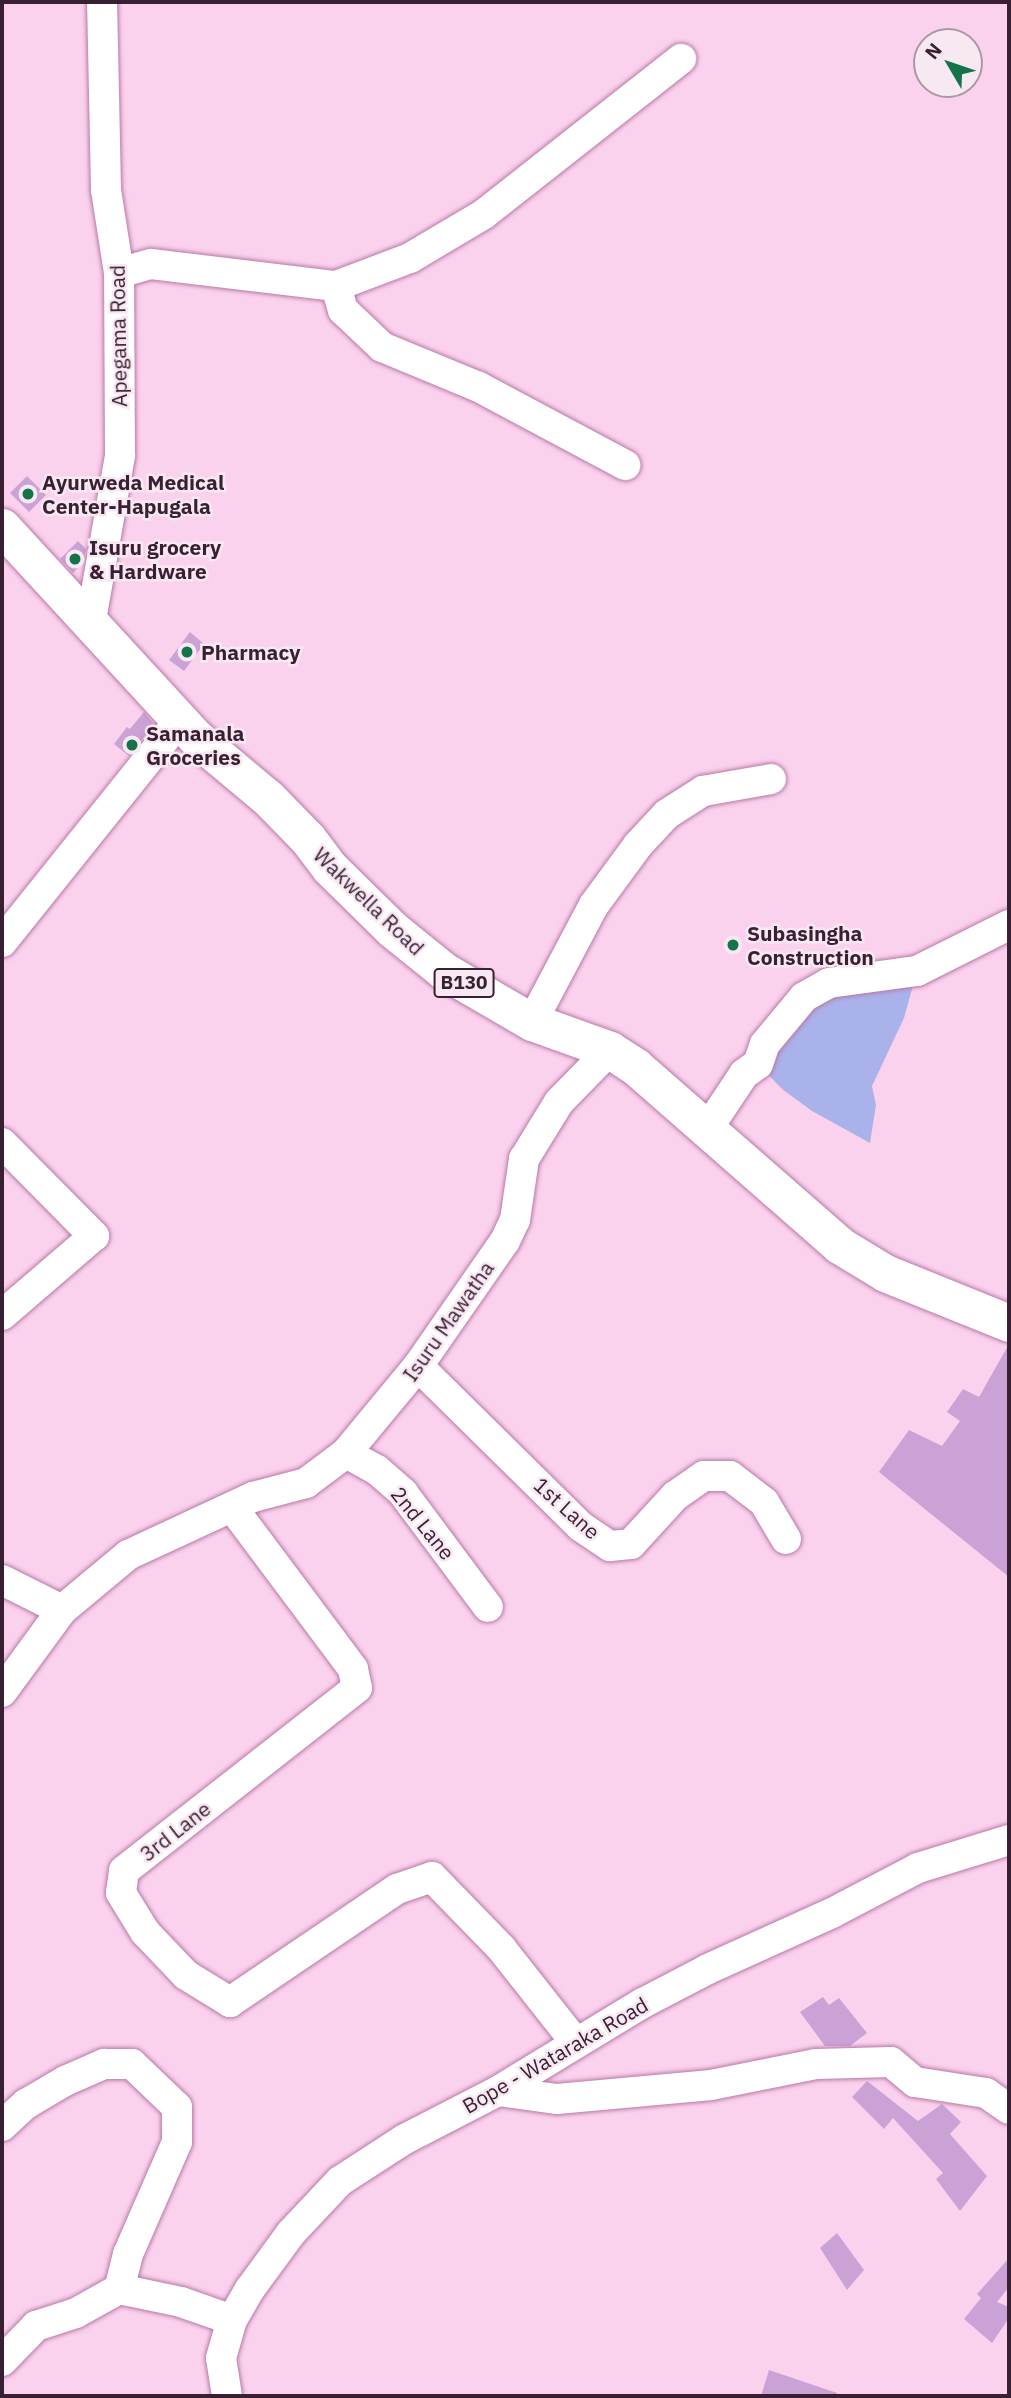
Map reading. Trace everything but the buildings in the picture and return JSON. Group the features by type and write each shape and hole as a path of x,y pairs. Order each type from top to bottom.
{"main road":[{"name":"Wakwella Road","path":"2,527 194,737 268,798 308,839 328,867 392,929 444,971 532,1022 610,1050 636,1067 839,1245 885,1273 1009,1323"}],"street":[{"name":"Apegama Road","path":"90,626 120,456 119,274 106,190 102,2"},
{"path":"119,274 151,264 336,285 410,258 484,214 681,59"},
{"path":"336,285 343,310 382,347 479,387 625,464"},
{"path":"2,942 180,720"},
{"path":"532,1022 594,905 638,845 667,814 703,791 771,779"},
{"path":"708,1128 744,1074 758,1064 765,1044 804,997 829,983 917,971 1009,925"},
{"name":"Isuru Mawatha","path":"2,1692 62,1610 128,1555 253,1497 306,1483 346,1453 418,1366 505,1241 515,1220 524,1159 559,1102 610,1050"},
{"path":"2,1143 94,1236 2,1315"},
{"name":"1st Lane","path":"418,1366 580,1526 610,1546 631,1544 675,1496 704,1476 730,1476 765,1502 786,1539"},
{"name":"2nd Lane","path":"346,1453 377,1470 403,1493 488,1607"},
{"name":"3rd Lane","path":"220,1513 353,1670 356,1688 124,1871 121,1893 145,1932 186,1975 230,2002 397,1889 432,1877 501,1948 576,2043"},
{"path":"2,1580 62,1610"},
{"name":"Bope - Wataraka Road","path":"227,2396 221,2358 232,2320 250,2289 291,2233 340,2181 405,2139 498,2091 576,2043 708,1969 832,1913 918,1868 1009,1840"},
{"path":"498,2091 557,2099 711,2085 816,2064 891,2062 915,2082 986,2093 1009,2109"},
{"path":"2,2126 26,2104 65,2081 104,2064 132,2064 177,2107 177,2141 128,2254 119,2289"},
{"path":"2,2361 36,2326 76,2314 119,2289 181,2302 232,2320"}],"shaded area":[{"path":"917,971 904,1018 872,1086 876,1105 870,1143 812,1111 782,1089 758,1064 804,997"}],"place":[{"name":"Ayurweda Medical Center-Hapugala","path":"28,494"},
{"name":"Isuru grocery & Hardware","path":"75,559"},
{"name":"Pharmacy","path":"187,652"},
{"name":"Samanala Groceries","path":"132,745"},
{"name":"Subasingha Construction","path":"733,945"}]}
